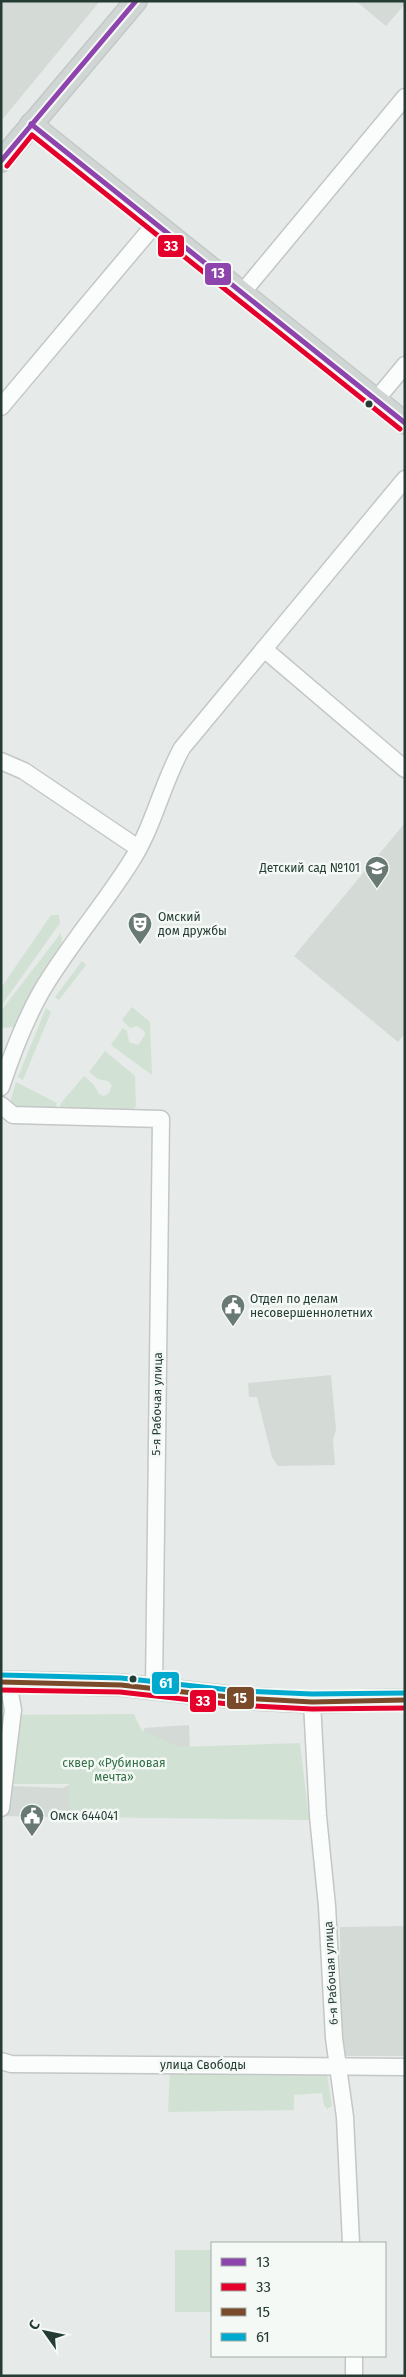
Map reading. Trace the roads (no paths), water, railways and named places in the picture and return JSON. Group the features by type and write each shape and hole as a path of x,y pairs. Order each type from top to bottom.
{"main road":[{"path":"1,161 136,1"},
{"path":"31,124 405,423"},
{"path":"5,1682 86,1683 154,1688 238,1698 312,1702 405,1700"}],"street":[{"path":"242,293 405,98"},
{"path":"1,407 155,224"},
{"path":"376,400 405,365"},
{"path":"1,1087 22,1030 42,992 138,848 154,814 169,771 182,748 405,478"},
{"path":"264,649 405,769"},
{"path":"1,761 24,771 138,848"},
{"name":"5-я Рабочая улица","path":"7,1110 161,1119 154,1688"},
{"path":"1,1808 13,1710 5,1682"},
{"name":"6-я Рабочая улица","path":"312,1702 318,1816 328,1906 337,2065 345,2117 350,2242"},
{"name":"улица Свободы","path":"1,2061 11,2064 405,2067"},
{"path":"354,2357 354,2376"}],"place":[{"name":"Детский сад №101","path":"377,889"},
{"name":"Омский дом дружбы","path":"140,945"},
{"name":"Отдел по делам несовершеннолетних","path":"233,1327"},
{"name":"Омск 644041","path":"32,1837"}],"park label":[{"name":"сквер «Рубиновая мечта»","path":"114,1770"}]}
